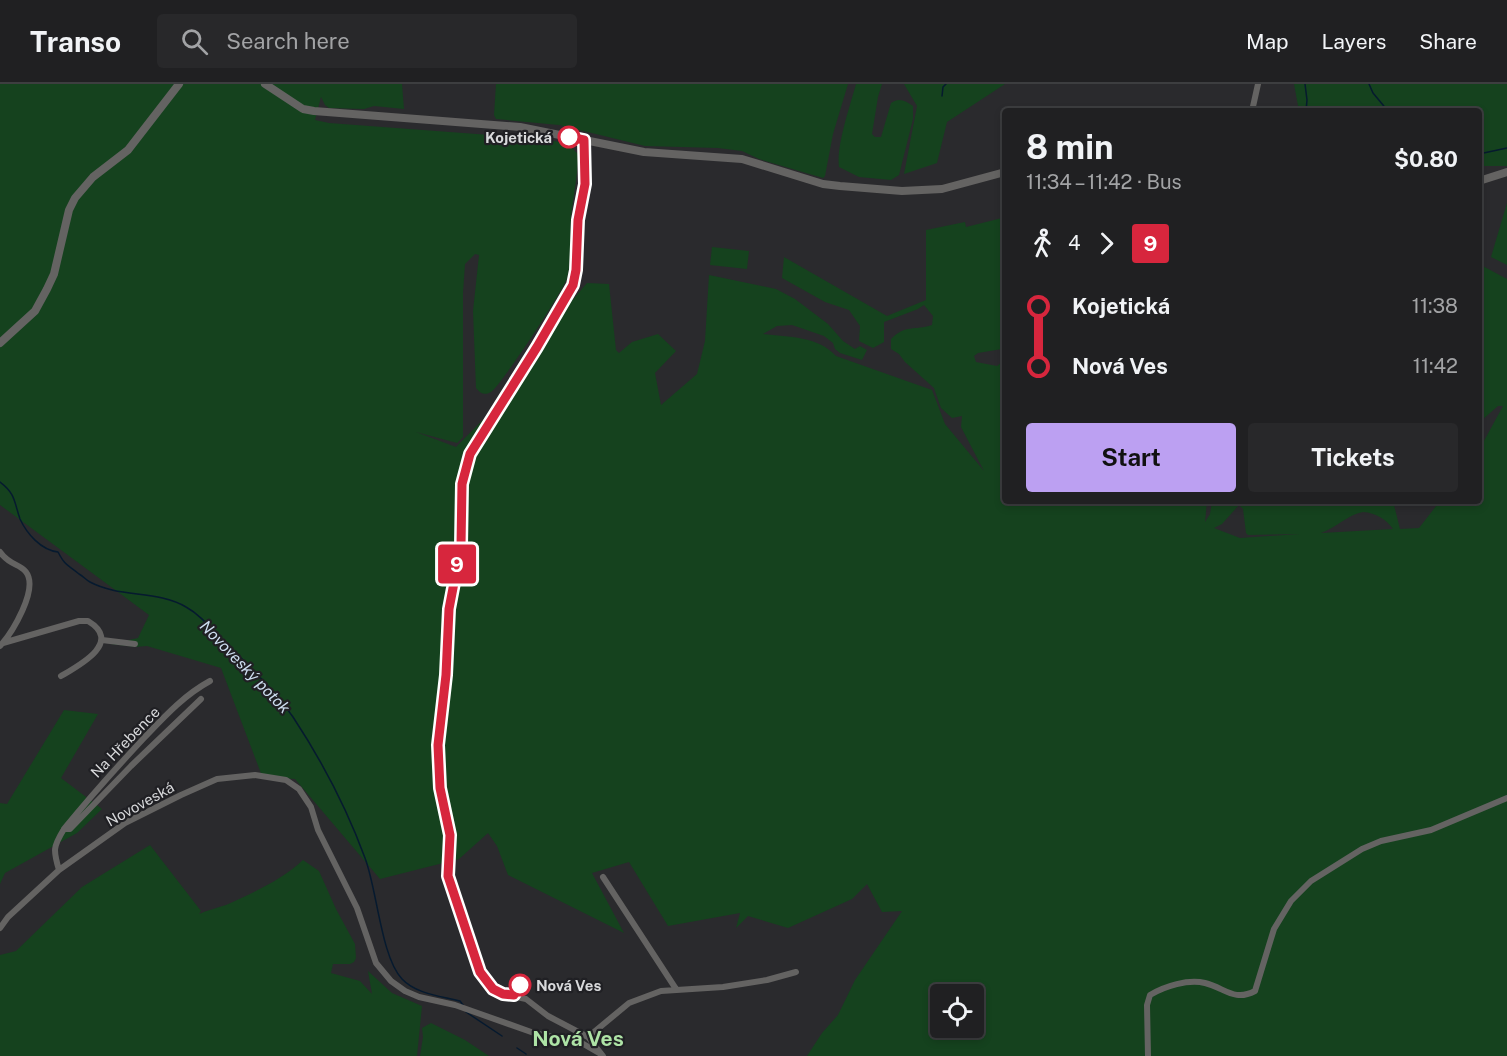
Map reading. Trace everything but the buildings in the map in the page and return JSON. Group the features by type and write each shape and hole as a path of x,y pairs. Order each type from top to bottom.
{"street":[{"path":"0,343 35,311 47,289 54,274 69,210 75,198 93,177 128,150 179,84"},
{"path":"266,84 303,109 314,111 520,127 644,152 742,159 823,184 902,191 942,189 1002,173"},
{"path":"1253,108 1258,84"},
{"path":"584,140 585,184 578,220 576,270 573,285 470,454 462,484 461,546 449,609 446,675 438,745 440,788 450,835 448,876 480,972 493,989 525,999 548,1016 588,1037 602,1055"},
{"path":"1482,180 1507,172"},
{"path":"0,552 12,564 21,567 29,580 23,609 14,628 2,644"},
{"path":"2,644 79,621 88,621 98,630 102,640 100,646 92,656 61,676"},
{"path":"102,640 135,644"},
{"name":"Na Hřebence","path":"60,870 54,854 55,843 64,829 100,785 157,724 194,690 210,681"},
{"name":"Na Hřebence","path":"64,829 70,829 201,699"},
{"name":"Novoveská","path":"0,928 25,900 60,870 125,823 217,780 255,775 286,780 299,789 311,807 318,830 357,908 376,963 391,981 419,997 455,1005 534,1033 580,1042 602,1055"},
{"path":"1148,1056 1147,1005 1150,995 1162,988 1184,983 1204,982 1235,995 1245,996 1255,991 1274,929 1291,901 1311,881 1362,849 1431,830 1507,798"},
{"path":"603,877 676,989"},
{"path":"588,1037 629,1003 662,991 723,987 796,972"}],"green space":[{"path":"0,84 402,84 404,109 374,106 364,109 329,108 321,97 315,120 329,123 545,139 568,144 578,154 567,278 518,357 497,386 486,394 476,388 473,311 479,255 475,254 465,264 463,437 457,443 416,432 456,447 521,381 569,304 587,283 609,284 616,350 619,353 632,342 658,334 676,351 655,373 661,405 697,374 705,341 709,275 776,289 795,299 828,324 843,341 855,349 860,346 867,350 862,360 840,353 824,336 792,325 777,326 763,334 812,341 829,349 836,356 932,390 945,424 984,471 961,427 962,416 952,418 941,408 934,388 891,349 891,339 901,331 932,325 933,316 924,305 884,322 884,342 873,348 859,341 860,326 849,310 825,302 782,278 784,257 887,316 926,300 926,230 965,222 966,227 1002,218 1002,349 978,353 974,356 976,362 997,366 1002,362 1002,504 1207,504 1205,522 1210,514 1212,504 1394,504 1400,529 1419,528 1438,504 1482,504 1482,444 1503,406 1498,406 1482,420 1482,266 1507,279 1507,1056 807,1056 822,1033 838,1015 855,980 902,911 882,912 867,884 852,899 788,928 748,916 736,928 740,913 668,926 629,862 592,873 624,933 508,875 497,846 488,833 459,859 380,879 295,779 262,776 221,668 147,646 111,644 138,638 149,615 0,505","holes":["1239,505 1243,509 1248,535 1300,534 1240,538 1214,528 1222,524","1368,513 1384,519 1393,529 1321,533 1357,514"]},
{"path":"496,84 848,84 823,178 759,159 742,151 645,146 559,125 496,119 494,115"},
{"path":"856,84 882,84 872,134 875,137 881,137 891,103 900,100 913,106 913,119 899,175 891,180 859,177 839,167 841,137"},
{"path":"904,84 1005,84 947,122 937,163 904,174 917,106"},
{"path":"1294,84 1507,84 1507,166 1482,166 1482,108 1298,108"},
{"path":"1507,203 1507,265 1491,257"},
{"path":"712,247 749,251 747,269 710,265"},
{"path":"64,710 98,714 61,778 102,809 77,833 5,873 0,884 0,803 7,804"},
{"path":"150,845 201,911 199,914 256,891 286,874 303,860 319,871 355,944 354,962 333,964 331,973 360,981 372,994 368,971 392,993 422,1006 417,1056 0,1056 0,955 16,951 82,887"},
{"path":"431,1023 465,1040 489,1056 420,1056 422,1028"}],"waterway":[{"path":"942,96 943,87 946,84"},
{"path":"1305,84 1306,108"},
{"path":"1369,84 1373,93 1386,108"},
{"path":"1482,153 1507,148"},
{"name":"Novoveský potok","path":"0,482 12,494 26,530 40,545 58,552 69,567 102,587 163,598 186,607 204,620 268,685 304,734 350,821 369,871 384,939 395,969 402,979 414,988 460,1001 463,1005"},
{"name":"Novoveský potok","path":"466,1012 502,1036"},
{"name":"Novoveský potok","path":"517,1048 526,1054"}],"bus line":[{"name":"9","path":"520,985 514,995 503,994 493,989 480,972 473,954 448,876 450,835 440,788 438,745 446,675 449,609 461,546 462,484 470,454 573,285 576,270 578,220 585,184 584,140 569,137"}],"place":[{"name":"Kojetická","path":"569,137"},
{"name":"Nová Ves","path":"520,985"}],"district":[{"name":"Nová Ves","path":"578,1038"}]}
